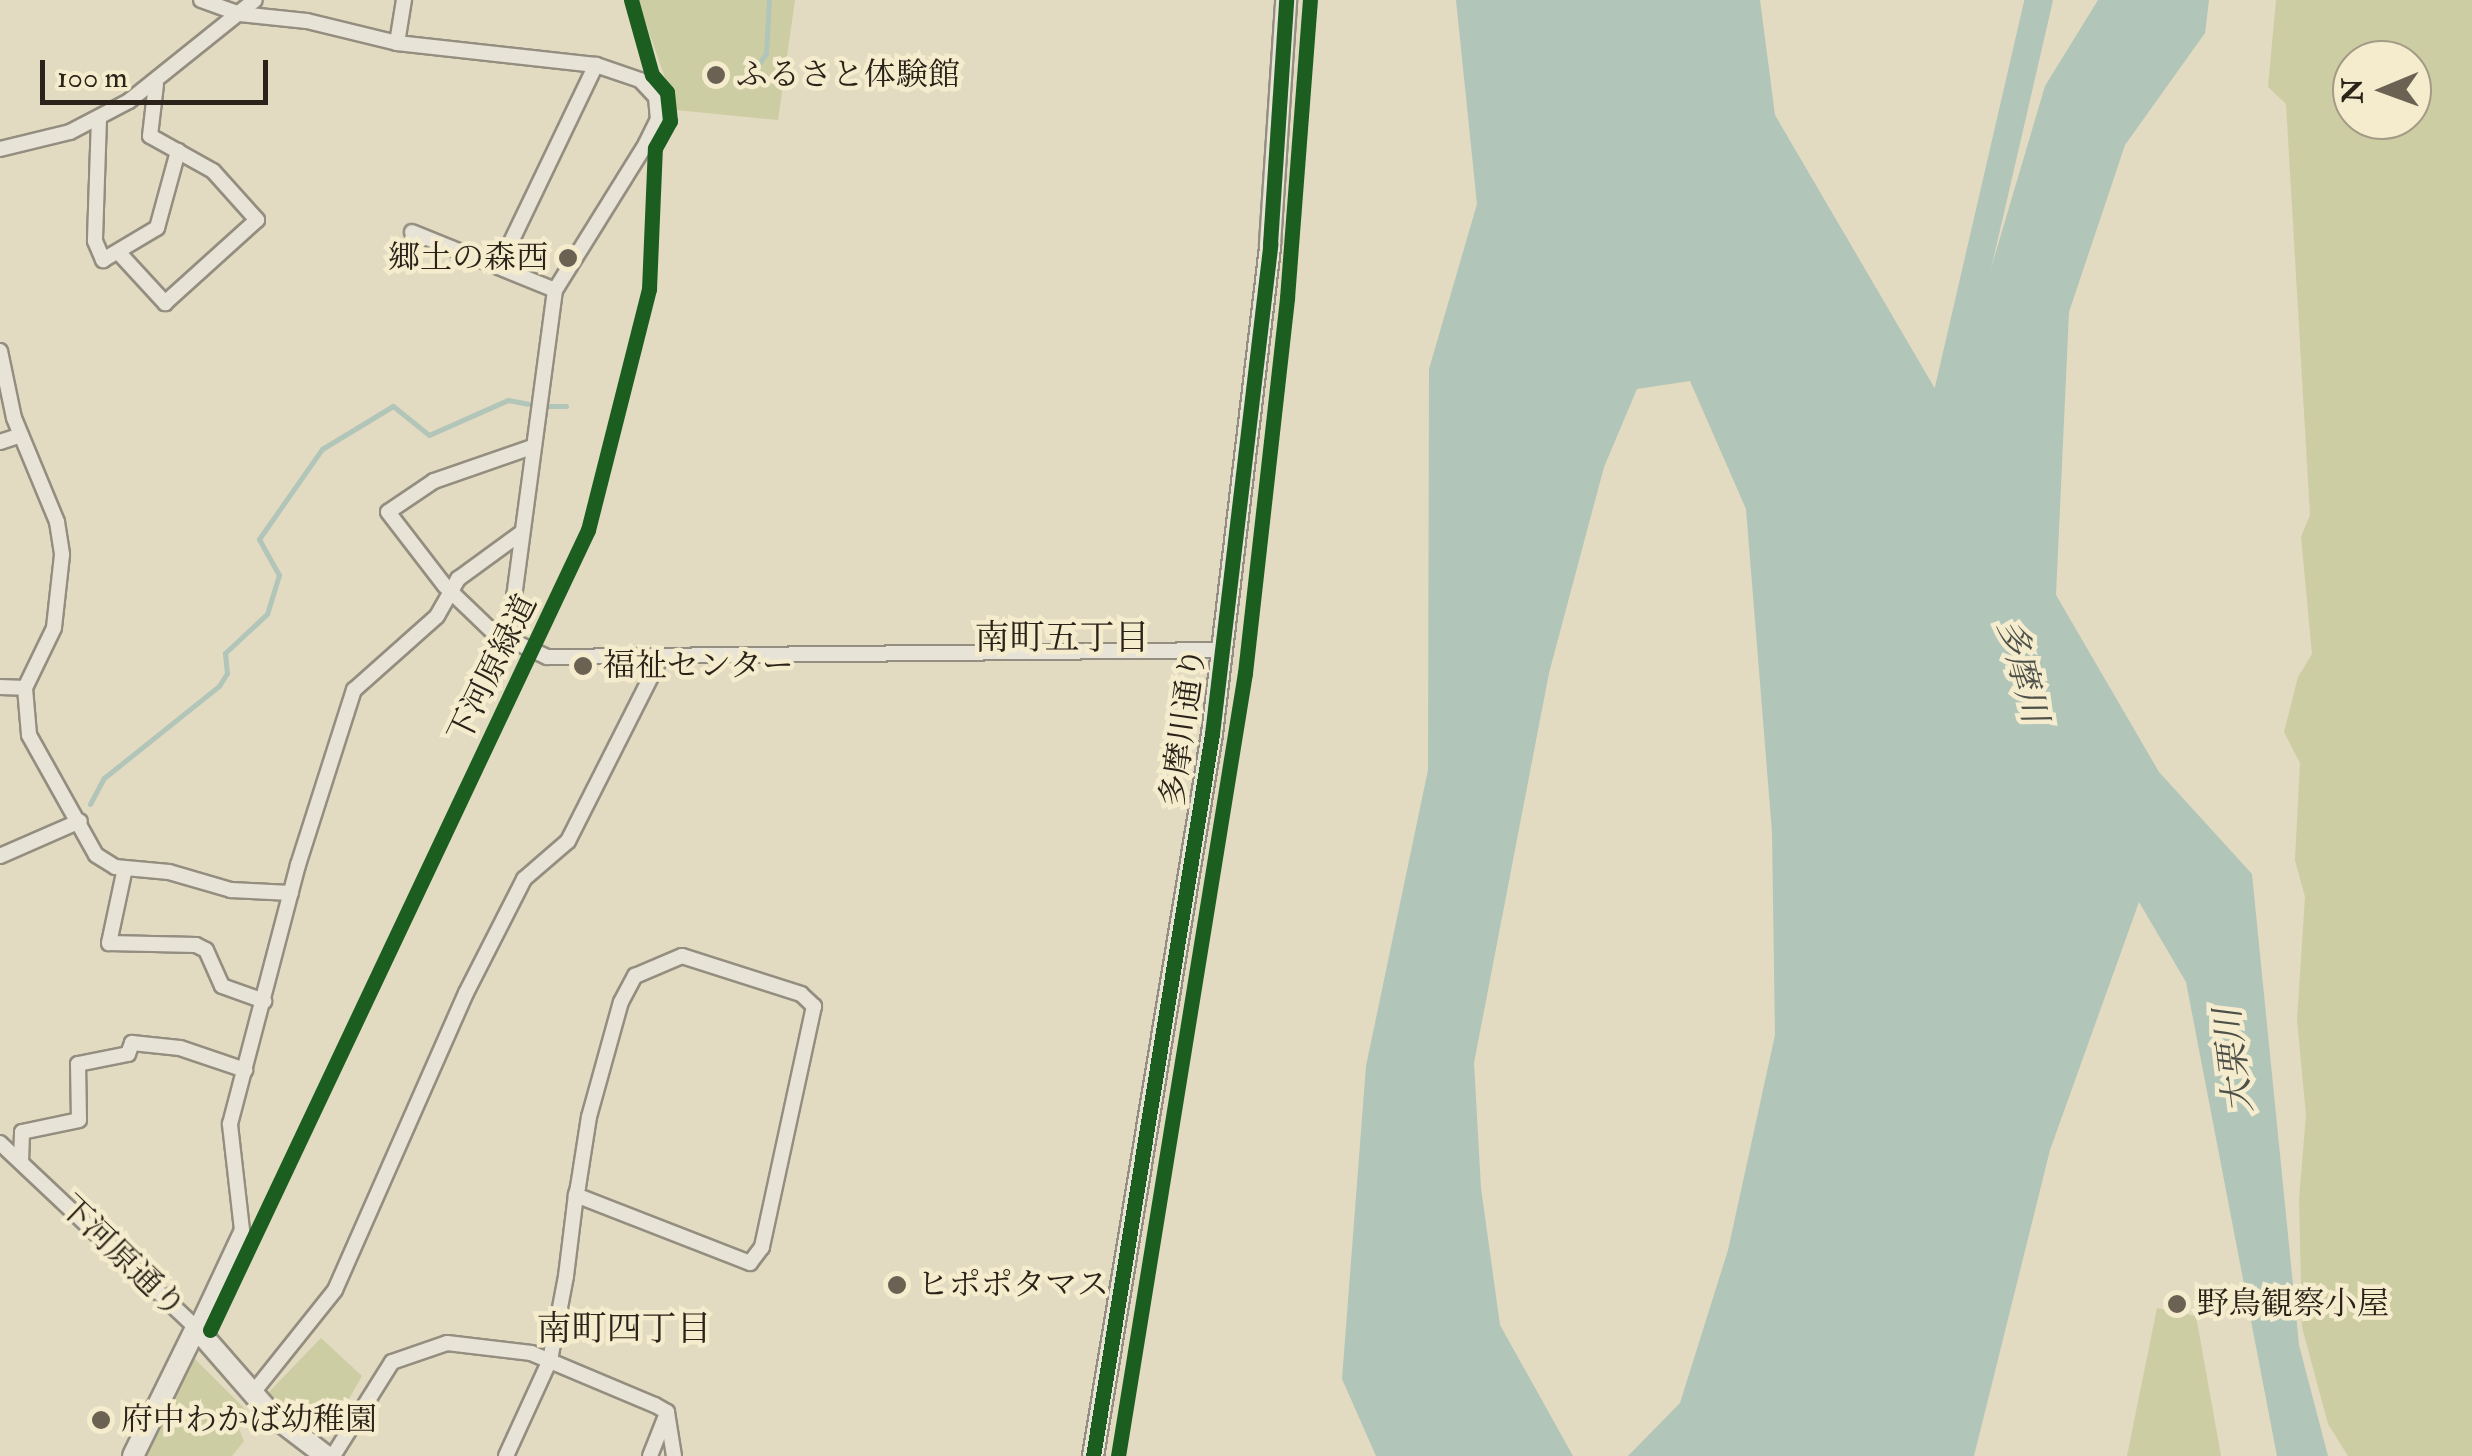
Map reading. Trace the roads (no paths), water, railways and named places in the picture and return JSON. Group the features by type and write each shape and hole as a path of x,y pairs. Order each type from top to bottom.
{"street":[{"path":"200,0 240,14 307,21 396,44 596,65 650,88 658,119 555,290 508,642"},
{"path":"0,150 99,118 156,84 256,0"},
{"path":"396,44 404,0"},
{"name":"多摩川通り","path":"1093,1456 1222,650 1270,244 1286,0"},
{"path":"500,265 596,65"},
{"path":"120,254 165,303 257,220 214,171 150,136 156,84"},
{"path":"99,118 95,241 103,260 120,254 157,228 178,152"},
{"path":"412,232 555,290"},
{"path":"0,351 21,435 58,522 62,556 54,628 25,688 29,735 96,855 125,868 231,890 291,893"},
{"path":"0,442 21,435"},
{"path":"532,447 434,481 388,512 453,591 508,642 547,657 1222,650"},
{"path":"133,1456 245,1220 229,1138 291,893 354,690 437,616 485,554 522,532"},
{"path":"252,1394 335,1290 466,993 524,879 568,840 661,657"},
{"path":"0,687 25,688"},
{"path":"0,856 80,821"},
{"path":"125,868 109,943 196,945 206,950 222,986 264,1001"},
{"path":"506,1456 550,1360 576,1195 589,1117 621,1002 635,976 682,956 801,994 814,1006 762,1247 750,1263 576,1195"},
{"path":"21,1162 22,1132 79,1120 78,1064 128,1054 132,1043 180,1048 245,1070"},
{"name":"下河原通り","path":"0,1143 196,1328 252,1394 330,1456"},
{"path":"330,1456 372,1386 413,1350 468,1344 550,1360 667,1412"},
{"path":"650,1456 667,1412"},
{"path":"667,1412 674,1456"}],"water":[{"name":"大栗川","path":"1456,0 1760,0 1775,115 1955,423 1987,282 2045,86 2098,0 2209,0 2205,33 2125,145 2069,312 2056,595 2159,772 2252,874 2299,1345 2328,1456 2277,1456 2186,982 2139,902 2050,1150 1974,1456 1628,1456 1680,1403 1728,1250 1775,1035 1772,832 1746,509 1690,381 1637,389 1604,467 1549,673 1474,1063 1481,1188 1500,1325 1573,1456 1376,1456 1342,1379 1366,1066 1428,770 1429,369 1477,204"}],"waterway":[{"path":"752,74 766,53 769,0"},
{"name":"多摩川","path":"1956,442 1945,406 2039,0"},
{"path":"90,804 104,778 219,686 227,673 225,653 267,614 279,575 259,539 322,449 393,406 429,435 508,400 528,404"},
{"path":"548,406 566,406"}],"place":[{"name":"ふるさと体験館","path":"716,75"},
{"name":"郷土の森西","path":"568,258"},
{"name":"福祉センター","path":"583,666"},
{"name":"ヒポポタマス","path":"897,1285"},
{"name":"野鳥観察小屋","path":"2177,1304"},
{"name":"府中わかば幼稚園","path":"101,1420"}],"district":[{"name":"南町五丁目","path":"1062,638"},
{"name":"南町四丁目","path":"624,1329"}]}
